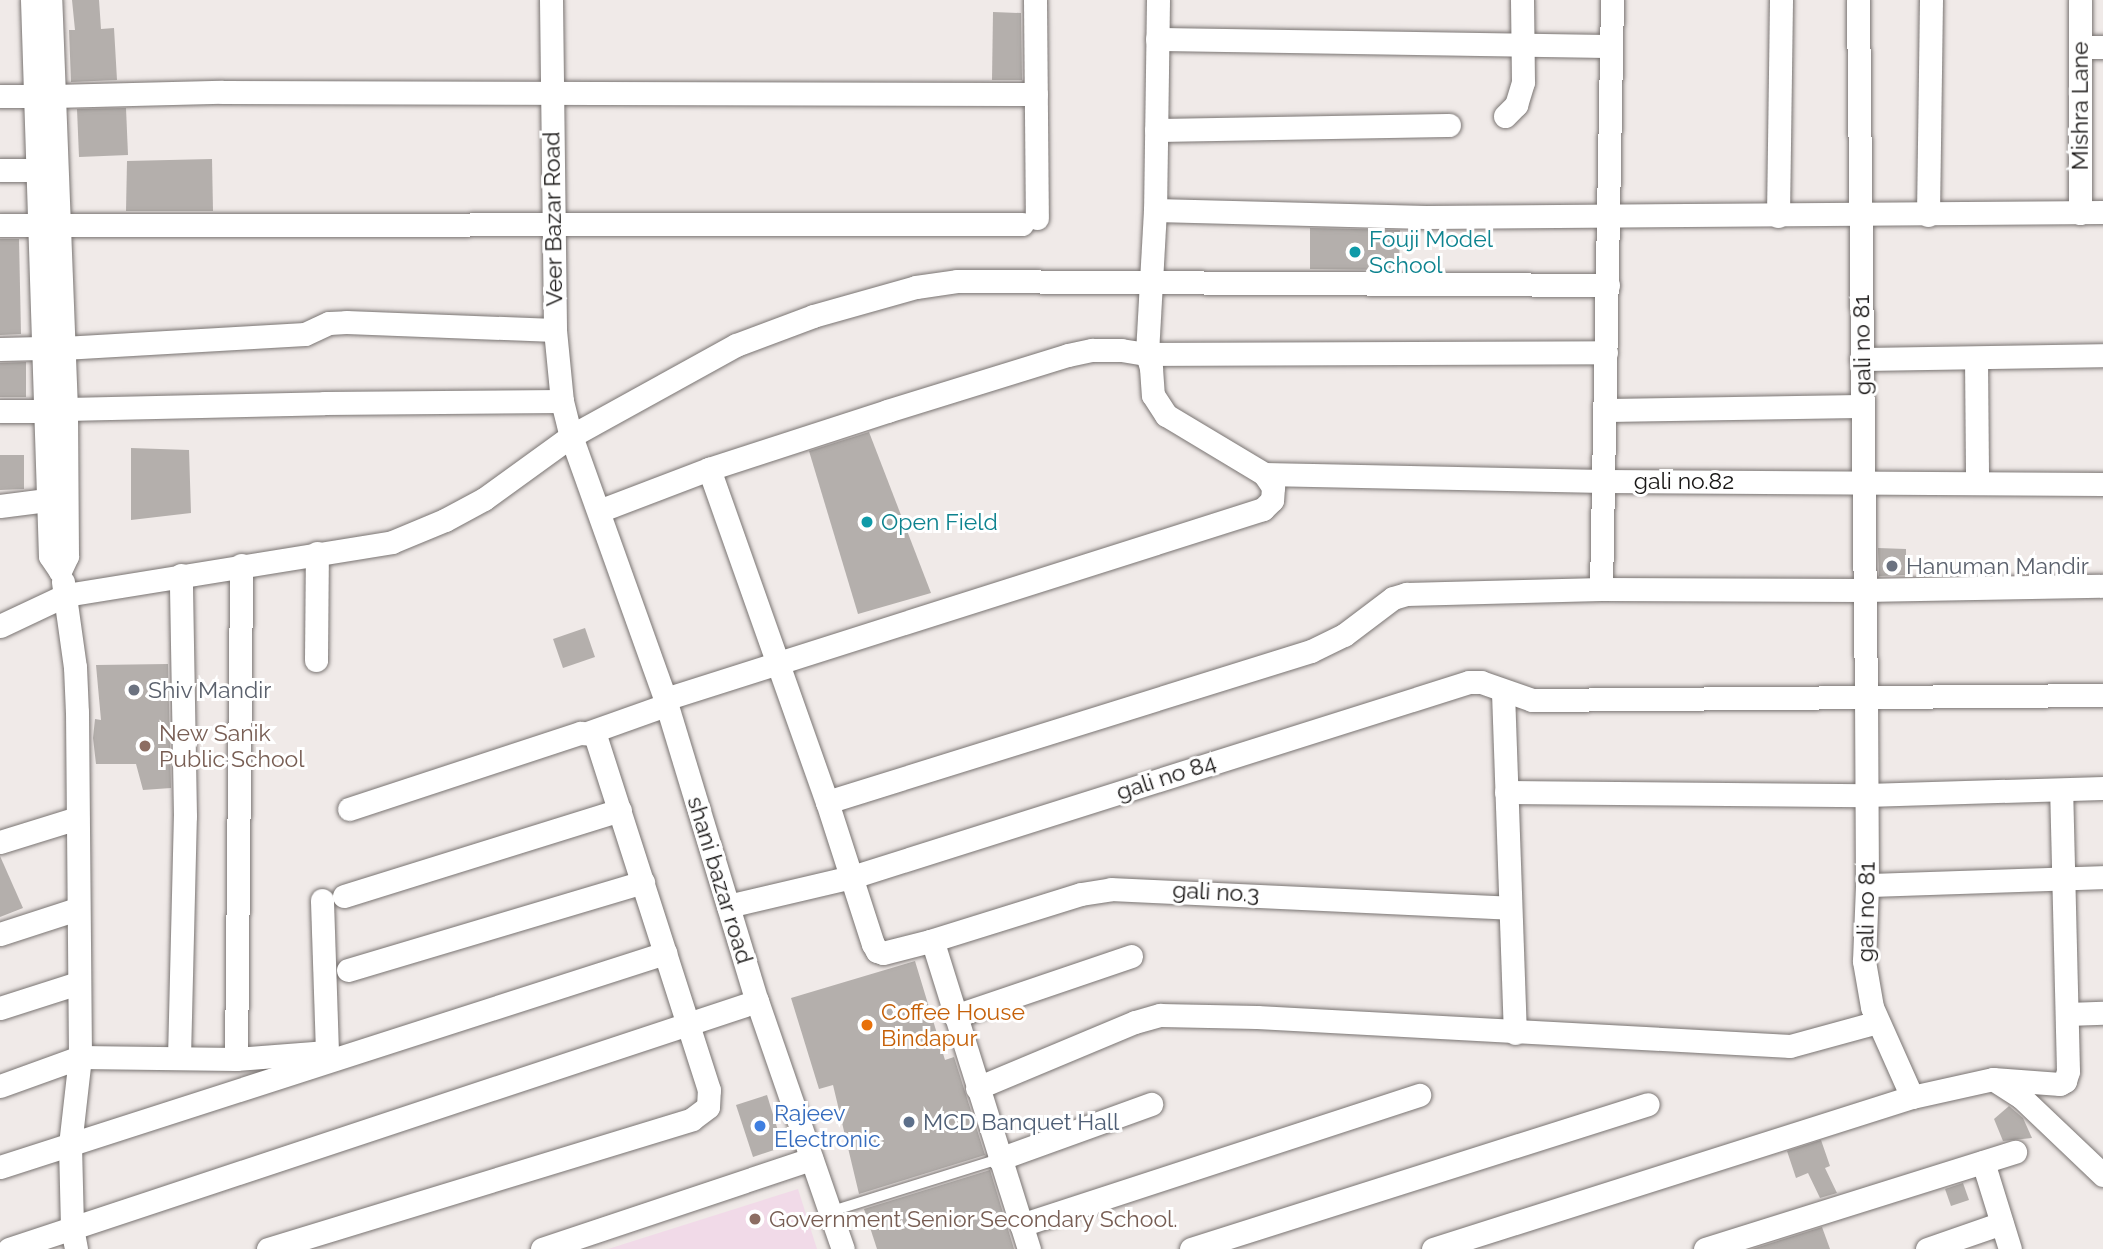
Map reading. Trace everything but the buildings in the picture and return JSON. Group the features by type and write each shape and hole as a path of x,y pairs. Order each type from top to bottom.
{"street":[{"path":"32,0 43,96 55,410 67,556 60,571"},
{"path":"48,224 36,170 50,0"},
{"name":"Veer Bazar Road","path":"551,0 555,330 562,401 571,436 599,511"},
{"path":"0,225 554,225 1029,221 1036,94 1035,0"},
{"path":"349,809 590,732 666,702 779,664 1263,509 1272,500 1273,487 1264,474 1166,415 1153,395 1147,354 1155,209 1158,0"},
{"path":"1505,116 1516,105 1523,82 1522,0"},
{"path":"1601,589 1612,0"},
{"path":"1778,216 1781,0"},
{"name":"gali no 81","path":"1858,0 1861,359 1865,480 1865,981 1878,1022 1912,1097"},
{"path":"1928,215 1931,0"},
{"name":"Mishra Lane","path":"2080,0 2092,47 2092,213"},
{"path":"1157,39 1611,46"},
{"path":"0,96 222,92 1036,94"},
{"path":"1156,130 1450,125"},
{"path":"0,170 36,170"},
{"path":"1155,209 1426,217 2092,213"},
{"path":"0,626 66,595 392,542 445,520 527,471 571,436 736,345 875,296 957,281 1608,285"},
{"path":"0,349 305,334 329,323 346,322 555,330"},
{"path":"599,511 709,469 1068,355 1121,349 1147,354 1606,352"},
{"path":"1861,359 2103,355"},
{"path":"1976,358 1977,482"},
{"path":"0,411 324,402 562,401"},
{"path":"1604,410 1863,406"},
{"path":"55,410 47,500 50,556 60,571 66,595 75,667 80,1057 70,1144 74,1239"},
{"path":"709,469 852,877"},
{"name":"gali no.82","path":"1264,474 1603,481 1865,480 2103,484"},
{"path":"0,506 47,500"},
{"name":"shani bazar road","path":"599,511 666,702 757,1001 843,1249"},
{"path":"316,660 317,553"},
{"path":"236,1059 241,565"},
{"path":"179,1058 185,816 181,575"},
{"path":"827,802 1311,650 1344,635 1393,598 1406,594 1601,589 1864,590 2103,586"},
{"name":"gali no 84","path":"728,906 852,877 1455,685 1481,682 1503,692"},
{"path":"1516,1033 1509,908 1503,692 1532,700 2103,695"},
{"path":"268,1249 692,1119 708,1107 709,1090 600,741 590,732"},
{"path":"1506,792 1866,795 2103,788"},
{"path":"1433,1249 1912,1097 1993,1079 2053,1084 2065,1081 2068,1070 2061,790"},
{"path":"0,1086 80,1057 236,1059 327,1052 333,898 620,810"},
{"path":"0,842 77,818"},
{"name":"gali no.3","path":"852,877 877,951 891,952 1081,894 1111,889 1509,908"},
{"path":"1867,885 2103,877"},
{"path":"348,970 643,882"},
{"path":"0,934 77,909"},
{"path":"930,941 1029,1249"},
{"path":"0,1167 666,953"},
{"path":"955,1016 1131,956"},
{"path":"0,1008 78,983"},
{"path":"9,1249 74,1239 757,1001"},
{"path":"2067,1014 2103,1013"},
{"path":"977,1088 1135,1021 1160,1015 1257,1017 1790,1046 1878,1022"},
{"path":"1993,1079 2021,1097 2103,1175"},
{"path":"1021,1226 1419,1095"},
{"path":"999,1158 1151,1104"},
{"path":"1191,1249 1648,1104"},
{"path":"1705,1249 2015,1152"},
{"path":"542,1249 811,1159"},
{"path":"1983,1162 2010,1249"},
{"path":"1927,1249 2002,1223"}],"lane":[{"path":"829,1212 999,1158"}],"shaded area":[{"name":"Government Senior Secondary School.","path":"798,1189 817,1249 608,1249"}],"place":[{"name":"Fouji Model School","path":"1355,252"},
{"name":"Open Field","path":"867,522"},
{"name":"Hanuman Mandir","path":"1892,566"},
{"name":"Shiv Mandir","path":"134,690"},
{"name":"New Sanik Public School","path":"145,746"},
{"name":"Coffee House Bindapur","path":"867,1025"},
{"name":"MCD Banquet Hall","path":"909,1122"},
{"name":"Rajeev Electronic","path":"760,1126"},
{"name":"Government Senior Secondary School.","path":"755,1219"}]}
